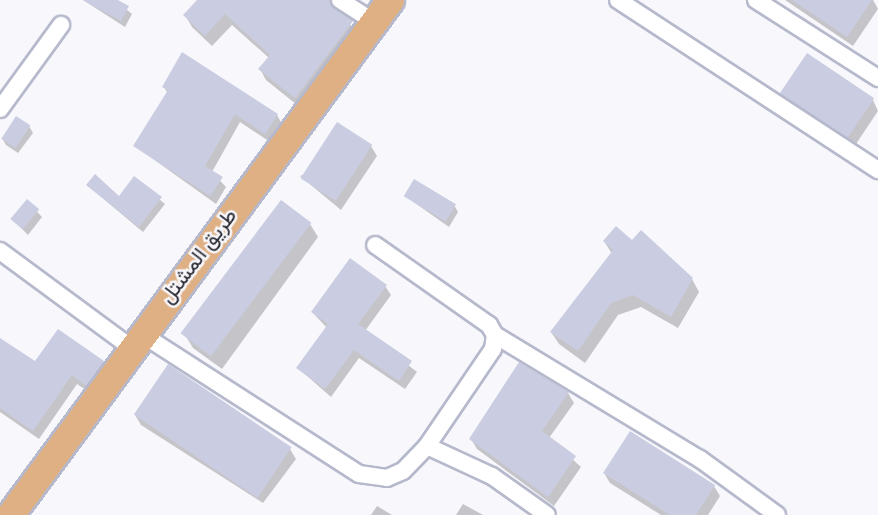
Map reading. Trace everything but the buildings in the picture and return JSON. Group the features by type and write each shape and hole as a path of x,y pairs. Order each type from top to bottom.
{"main road":[{"name":"طريق المشتل","path":"10,515 135,340 390,0"}],"street":[{"path":"340,0 374,22"},
{"path":"618,0 642,6 878,170"},
{"path":"756,0 878,78"},
{"path":"0,109 61,25"},
{"path":"375,245 495,335 700,459 777,515"},
{"path":"0,251 135,340 358,474 387,478 403,471 427,446 493,349 495,335"},
{"path":"427,446 492,476 547,515"}]}
